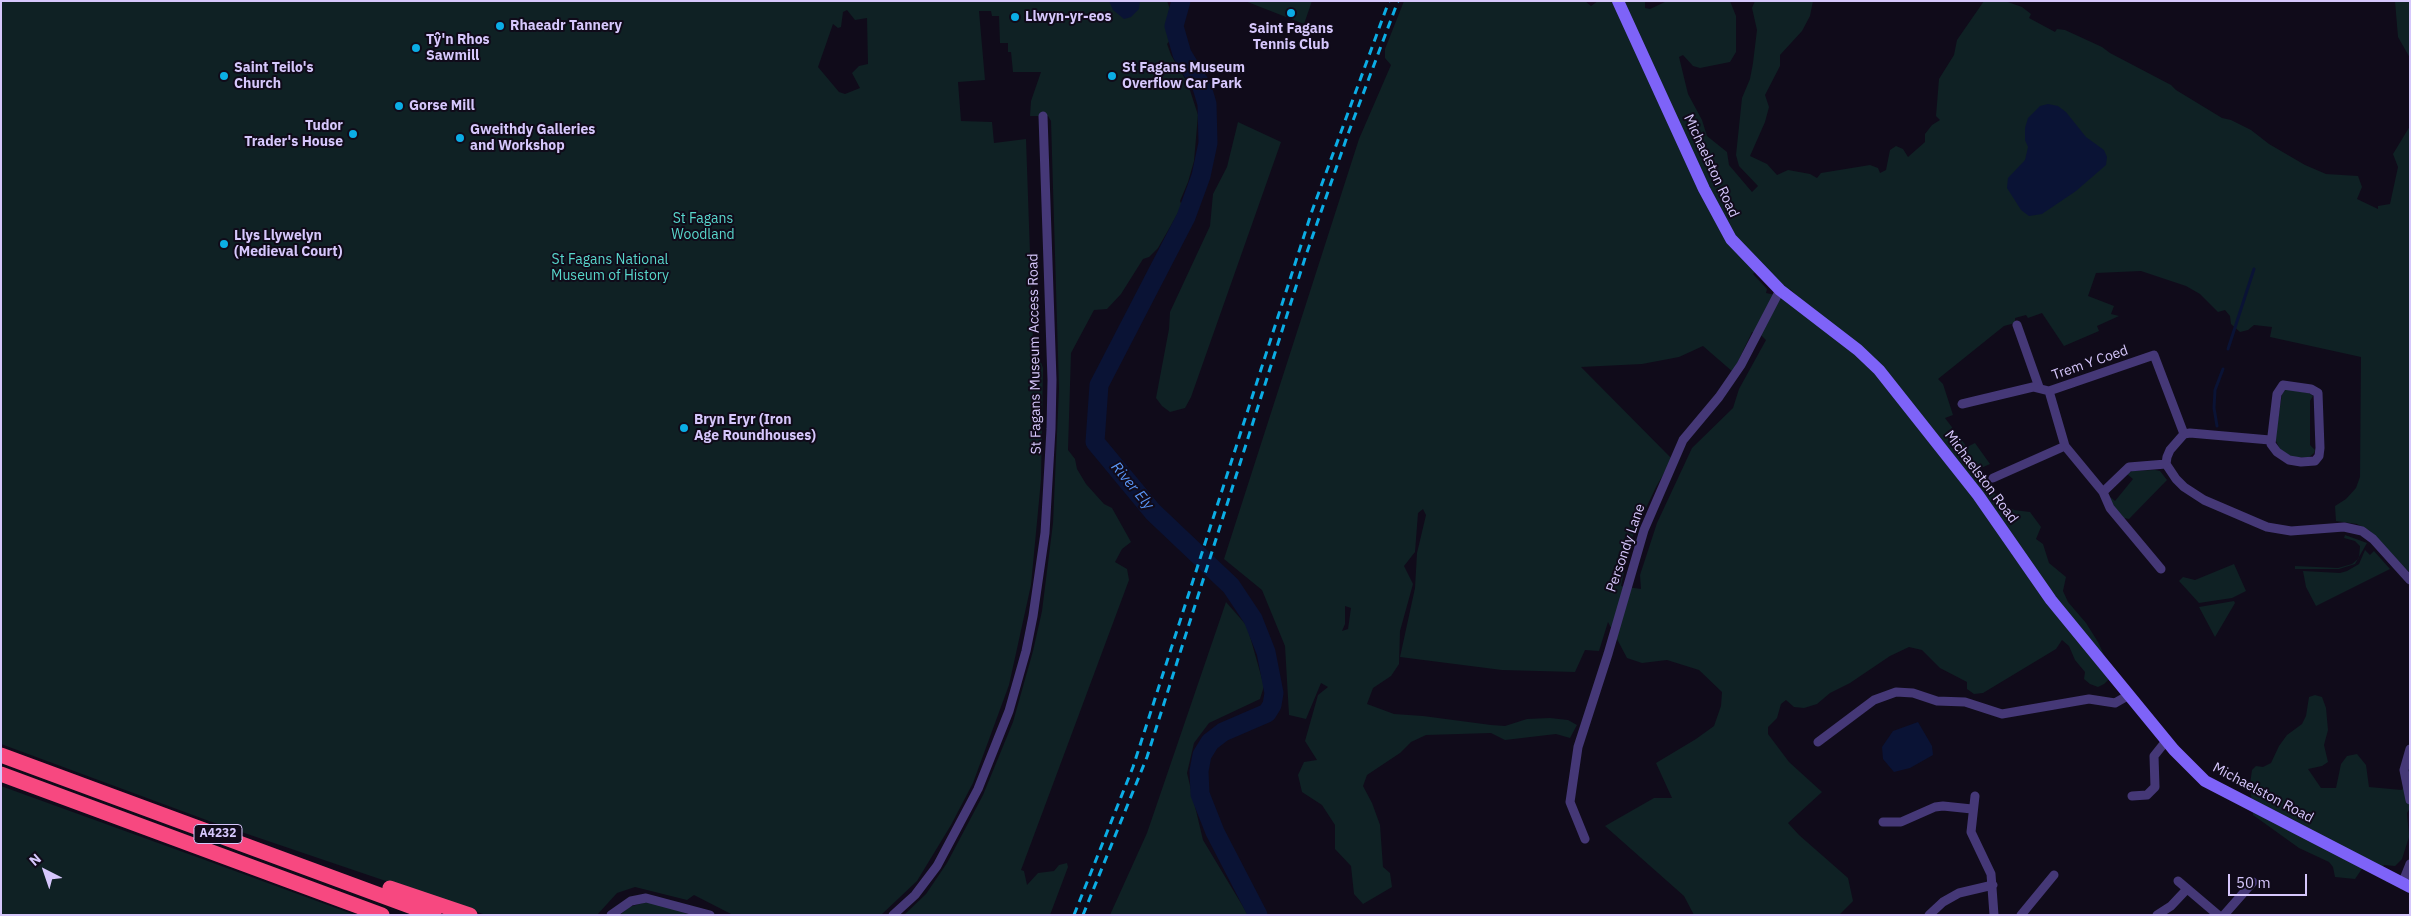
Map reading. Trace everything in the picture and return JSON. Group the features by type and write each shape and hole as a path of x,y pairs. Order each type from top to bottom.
{"highway":[{"name":"A4232","path":"1,755 434,915"},
{"name":"A4232","path":"1,774 382,915"},
{"path":"201,828 470,915"}],"street":[{"name":"Michaelston Road","path":"1618,1 1724,228 1739,249 1780,290 1858,350 1879,370 1978,496 2051,600 2189,767 2205,781 2406,886"},
{"name":"St Fagans Museum Access Road","path":"893,915 915,895 936,866 978,789 1011,703 1033,616 1045,533 1052,380 1043,116"},
{"name":"Persondy Lane","path":"1585,839 1570,802 1578,747 1608,654 1644,530 1683,440 1719,397 1741,365 1780,290"},
{"path":"2017,325 2039,387"},
{"name":"Trem Y Coed","path":"2161,569 2110,508 2102,492 2064,446 2050,391 2154,355 2184,434"},
{"path":"2288,384 2315,390 2318,393 2320,448 2319,456 2315,461 2289,460 2277,452 2270,440 2279,389 2288,384"},
{"path":"1962,404 2033,387 2050,391"},
{"path":"2270,440 2190,432 2184,434 2167,457 2166,464 2176,479 2192,493 2214,505 2268,527 2290,531 2344,527 2362,531 2373,539 2410,580"},
{"path":"1993,478 2064,446"},
{"path":"2102,492 2129,467 2166,464"},
{"path":"1818,742 1874,700 1896,692 1913,693 1937,701 1965,702 1991,712 2011,714 2089,700 2115,703 2129,695"},
{"path":"2132,796 2147,795 2155,787 2154,756 2166,741"},
{"path":"2410,749 2404,770 2410,800"},
{"path":"1975,796 1971,832 1988,868 1992,885 1994,915"},
{"path":"1884,822 1901,822 1914,818 1935,807 1943,806 1972,810"},
{"path":"2406,886 2410,864"},
{"path":"2021,915 2054,875"},
{"path":"2178,881 2218,915"},
{"path":"2224,915 2253,882"},
{"path":"1929,915 1943,902 1959,893 1992,885"},
{"path":"2157,915 2171,906 2187,889"},
{"path":"611,915 631,901 646,898 710,915"}],"green space":[{"path":"1,1 1167,1 1170,9 1166,27 1172,30 1172,38 1167,44 1171,55 1188,84 1198,115 1194,161 1180,201 1182,206 1158,248 1149,257 1143,259 1121,294 1107,309 1094,310 1071,353 1068,450 1075,459 1077,469 1086,484 1104,504 1112,508 1131,542 1122,549 1115,562 1127,569 1129,580 1021,870 1024,871 1027,885 1038,873 1054,871 1059,865 1067,863 1068,867 1050,915 904,915 926,894 947,863 983,795 1013,722 1042,611 1053,523 1059,389 1051,121 1048,116 1030,116 1031,101 1041,72 1013,72 1011,52 1008,52 1008,43 1000,43 999,16 992,16 991,11 979,11 985,80 958,82 961,121 992,122 994,143 1026,139 1033,340 1043,368 1041,480 1031,585 1009,685 973,783 951,825 917,881 881,915 733,915 694,895 687,900 635,887 617,893 597,915 486,915 209,821 1,744","holes":["847,10 855,20 867,18 868,64 859,66 852,73 860,88 845,94 839,92 818,67 833,24 838,28 841,27 843,12"]},
{"name":"Saint Fagans Tennis Club","path":"1245,1 1312,1 1304,24"},
{"path":"1404,1 1585,1 1591,6 1598,1 1645,1 1645,8 1650,9 1667,1 1730,1 1736,16 1736,52 1730,62 1700,68 1693,66 1683,55 1679,57 1688,94 1702,120 1707,136 1727,152 1729,165 1752,192 1758,186 1739,166 1736,155 1742,98 1750,79 1753,63 1757,30 1752,8 1755,1 1813,1 1810,16 1802,31 1780,55 1780,66 1765,95 1769,107 1765,122 1750,156 1767,164 1777,175 1788,170 1810,174 1817,178 1821,173 1870,165 1878,168 1880,173 1886,170 1890,150 1896,146 1903,149 1908,157 1925,142 1925,134 1932,125 1940,120 1936,116 1939,79 1954,55 1957,40 1984,1 2005,1 2022,7 2031,14 2029,18 2055,32 2057,29 2065,30 2102,47 2171,85 2222,118 2231,120 2251,130 2269,144 2305,165 2326,174 2358,176 2362,187 2357,199 2378,209 2378,206 2390,204 2398,167 2393,154 2410,126 2410,573 2370,531 2357,524 2336,521 2335,506 2346,499 2356,488 2360,477 2361,357 2270,337 2272,327 2254,325 2248,330 2240,332 2231,324 2230,316 2225,310 2218,312 2200,294 2186,286 2141,271 2096,273 2088,296 2114,306 2111,314 2119,316 2097,326 2099,331 2064,346 2042,313 2028,318 2026,315 2015,318 2015,323 2004,326 1938,379 1943,384 1953,415 1945,418 1967,447 1975,443 1990,464 1981,468 1983,476 2002,503 2014,510 2030,512 2041,527 2036,539 2043,544 2049,563 2066,577 2063,591 2068,602 2086,623 2098,642 2106,659 2110,678 2098,687 2090,684 2084,679 2085,672 2075,660 2069,646 2062,640 2056,649 1983,693 1974,694 1967,689 1967,682 1940,668 1922,650 1909,647 1890,656 1850,683 1830,693 1817,704 1804,708 1794,707 1786,700 1781,704 1777,718 1768,727 1768,734 1789,762 1822,792 1788,823 1848,878 1853,901 1839,915 1694,915 1684,896 1605,826 1654,798 1672,798 1656,763 1714,726 1721,706 1722,692 1699,670 1667,660 1642,663 1627,658 1608,622 1599,651 1585,650 1575,672 1502,670 1400,657 1415,588 1417,553 1426,515 1423,509 1418,513 1415,552 1404,566 1413,584 1400,631 1399,664 1391,676 1373,688 1367,704 1394,714 1491,725 1505,726 1527,719 1550,718 1568,720 1577,725 1570,738 1556,734 1505,740 1491,733 1426,735 1411,742 1400,753 1367,775 1363,786 1380,825 1383,867 1390,873 1392,887 1363,904 1354,894 1351,866 1335,849 1335,825 1322,805 1302,792 1298,775 1304,762 1317,760 1305,741 1318,695 1328,687 1321,683 1306,719 1289,715 1285,646 1262,590 1224,559 1359,139 1391,65 1385,58 1385,49","holes":["1738,246 1789,291 1790,289 1802,301 1766,293 1767,289 1753,274 1755,272","1752,332 1761,335 1766,340 1739,389 1733,408 1692,448 1657,523 1640,575 1641,589 1621,586 1631,540 1656,487 1672,459 1581,367 1642,364 1679,357 1703,346 1733,372","1345,606 1351,608 1348,629 1342,631 1345,624"]},
{"path":"2395,1 2410,1 2410,58 2398,37"},
{"path":"1238,122 1281,142 1191,397 1185,408 1170,412 1156,398 1169,329 1170,312 1210,226 1213,194 1227,167"},
{"path":"2286,389 2309,393 2313,396 2310,401 2310,445 2315,450 2308,458 2292,457 2285,453 2280,449 2275,439 2282,394"},
{"path":"2132,471 2160,471 2167,480 2129,519 2124,518 2109,502 2109,496 2115,501 2133,479 2127,474"},
{"path":"2345,535 2367,543 2359,557 2360,546 2355,541 2344,538"},
{"path":"2365,550 2370,555 2374,551 2390,569 2316,606 2306,587 2303,571 2340,573 2347,571 2359,564"},
{"path":"2358,559 2355,564 2339,569 2295,569 2295,566 2338,568 2352,564"},
{"path":"2234,564 2246,591 2232,598 2199,603 2179,581 2183,577 2195,580"},
{"path":"2234,601 2235,603 2215,637 2199,607"},
{"path":"1226,602 1247,626 1264,686 1260,699 1209,723 1194,743 1187,773 1203,840 1248,915 1110,915 1147,833"},
{"path":"2315,695 2322,697 2326,708 2328,730 2324,745 2328,762 2322,766 2308,769 2321,788 2336,788 2341,764 2347,756 2357,754 2366,765 2369,787 2402,790 2408,777 2402,763 2407,746 2410,744 2410,808 2407,813 2409,837 2402,859 2395,866 2384,865 2382,868 2366,863 2355,879 2335,877 2333,867 2329,862 2299,848 2253,815 2250,784 2252,770 2256,766 2263,767 2271,763 2287,735 2302,724 2306,716 2309,697"},
{"path":"1,786 205,860 355,915 1,915"},
{"path":"647,902 678,909 688,915 620,915 629,907"}],"water":[{"path":"1109,1 1140,1 1139,9 1131,17 1124,19 1113,10"},
{"path":"2048,104 2058,106 2066,112 2086,137 2104,150 2107,157 2106,165 2076,191 2042,214 2029,216 2021,210 2007,188 2008,178 2025,160 2028,147 2025,140 2025,128 2028,118 2040,106"},
{"path":"1918,722 1932,746 1933,755 1910,768 1894,772 1883,759 1882,747 1893,731"}],"waterway":[{"name":"River Ely","path":"1181,1 1174,26 1182,54 1202,87 1207,104 1208,143 1201,176 1186,217 1099,385 1095,442 1153,512 1231,586 1253,619 1266,652 1274,693 1272,705 1267,713 1223,732 1210,742 1202,755 1199,771 1200,794 1215,832 1258,915"},
{"path":"2228,349 2254,269"},
{"path":"2217,426 2214,408 2215,390 2223,369"}],"railway":[{"path":"1074,915 1133,767 1312,211 1389,1"},
{"path":"1083,915 1147,757 1306,255 1348,134 1398,1"}],"place":[{"name":"Saint Fagans Tennis Club","path":"1291,13"},
{"name":"Llwyn-yr-eos","path":"1015,17"},
{"name":"Rhaeadr Tannery","path":"500,26"},
{"name":"Tŷ'n Rhos Sawmill","path":"416,48"},
{"name":"Saint Teilo's Church","path":"224,76"},
{"name":"St Fagans Museum Overflow Car Park","path":"1112,76"},
{"name":"Gorse Mill","path":"399,106"},
{"name":"Tudor Trader's House","path":"353,134"},
{"name":"Gweithdy Galleries and Workshop","path":"460,138"},
{"name":"Llys Llywelyn (Medieval Court)","path":"224,244"},
{"name":"Bryn Eryr (Iron Age Roundhouses)","path":"684,428"}],"park label":[{"name":"St Fagans Woodland","path":"703,227"},
{"name":"St Fagans National Museum of History","path":"610,268"}]}
